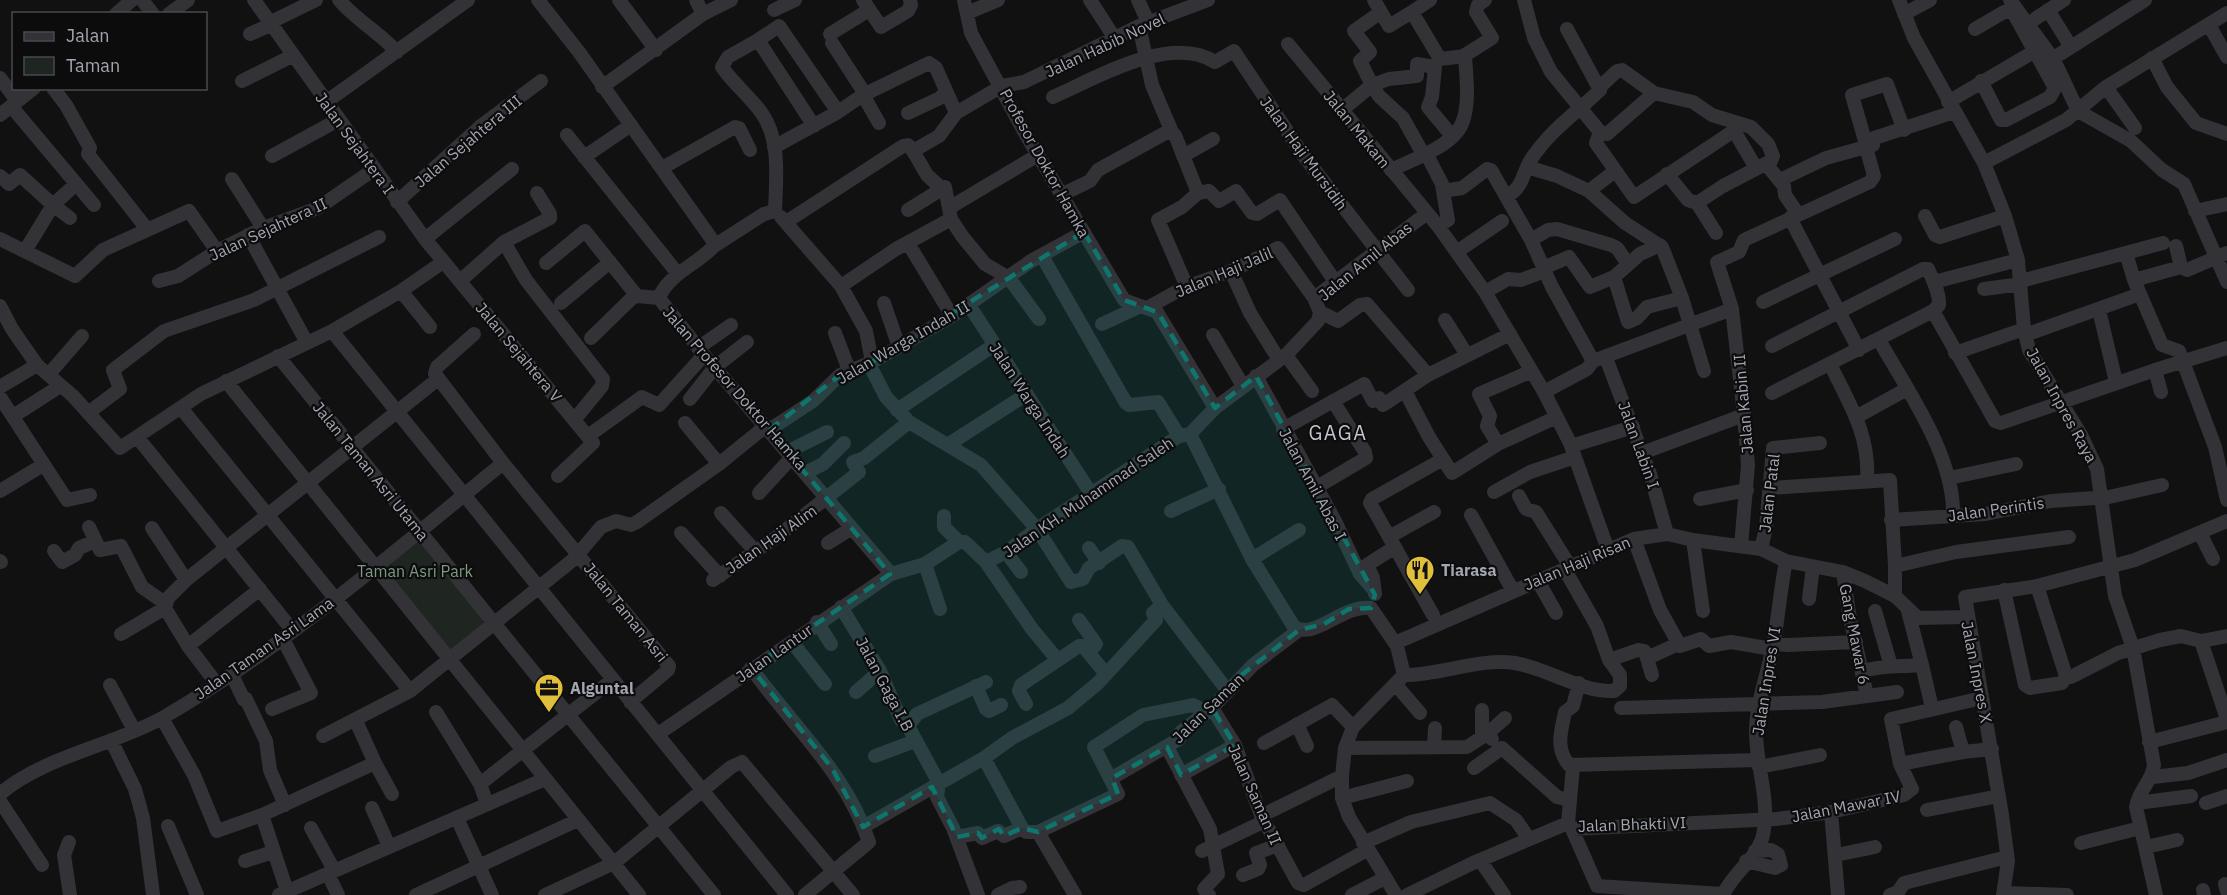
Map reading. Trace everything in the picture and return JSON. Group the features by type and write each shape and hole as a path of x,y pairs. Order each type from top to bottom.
{"street":[{"path":"118,12 132,0"},
{"path":"142,0 151,12"},
{"path":"172,12 188,0"},
{"name":"Jalan Sejahtera I","path":"254,0 373,170 443,262"},
{"path":"250,34 316,0"},
{"path":"339,0 356,19 383,37 397,52"},
{"path":"538,0 579,52 662,168 714,246"},
{"path":"638,0 622,5 656,50"},
{"path":"696,0 703,14"},
{"path":"602,87 703,14 731,0"},
{"path":"879,123 831,39 866,5 878,25 884,27 908,11 911,5 909,0"},
{"path":"966,7 987,7 998,0"},
{"path":"1090,0 1114,37"},
{"path":"1138,0 1144,24 1146,57 1152,85 1198,193"},
{"name":"Jalan Habib Novel","path":"956,113 1002,86 1024,82 1114,37 1208,0"},
{"path":"1430,0 1389,26 1377,6 1354,31 1370,52 1360,61 1372,85 1379,96 1403,118 1423,154 1428,156 1442,184 1448,220 1438,226"},
{"path":"1412,12 1440,60 1465,56 1492,38 1476,12 1478,5 1485,0"},
{"path":"1524,0 1534,38 1551,72 1600,132 1607,134 1654,93"},
{"name":"Jalan Inpres Raya","path":"1899,0 1914,38 1984,163 2005,216 2018,260 2029,350 2062,401 2094,460 2115,596 2133,648 2144,699 2154,765 2153,777"},
{"path":"1904,14 1929,0"},
{"path":"2010,0 2054,60 2078,111 2131,141 2162,170 2180,180 2221,255 2227,282"},
{"path":"2035,19 2064,0"},
{"path":"2048,10 2066,50 2145,0"},
{"path":"326,102 397,52 459,3"},
{"name":"Profesor Doktor Hamka","path":"966,7 972,33 1038,155 1124,300 1144,307 1162,320 1215,408"},
{"path":"1975,29 2004,12 2013,12 2055,88 2050,97 2006,120 2001,120 1981,81"},
{"path":"1984,163 2078,111 2081,106 2106,87 2227,13"},
{"path":"2209,25 2227,57"},
{"path":"838,112 779,26 728,57 722,67 764,115 774,147 775,211 841,285 866,331 871,363 886,397 897,411 909,423 949,444 981,465 1037,529 1068,580 1074,583 1083,579 1089,568 1122,546 1128,547 1162,605 1227,690"},
{"path":"1567,29 1575,48 1600,87"},
{"path":"758,40 814,126"},
{"name":"Jalan Makam","path":"1288,44 1458,251 1485,292 1557,417"},
{"name":"Jalan Haji Mursidih","path":"1146,57 1184,54 1209,58 1215,62 1234,51 1303,155 1408,290"},
{"path":"1780,180 1826,158 1866,147 1954,111 1981,81 2035,51"},
{"path":"1084,54 1098,78"},
{"path":"242,81 292,56"},
{"path":"1390,170 1423,154 1452,135 1463,121 1468,86 1465,56"},
{"path":"1053,97 1146,57"},
{"path":"2152,58 2167,87 2196,123 2227,134"},
{"path":"774,147 838,112 864,94 928,63 934,64 956,113 939,135 913,151"},
{"path":"1342,110 1372,85 1389,79 1417,76 1417,64 1435,67 1432,97 1428,107 1452,135"},
{"path":"1508,196 1520,188 1527,167 1548,135 1617,71 1622,70 1654,93 1693,102 1712,115 1751,127 1761,134 1772,152 1773,158 1697,203"},
{"path":"0,78 14,104 94,205"},
{"name":"Jalan Sejahtera III","path":"397,202 482,125 541,81"},
{"path":"1904,130 1887,84 1852,95 1865,141 1904,130 1954,111"},
{"path":"2106,87 2134,128"},
{"path":"0,115 32,90"},
{"path":"55,90 66,105 90,148 88,154 147,229"},
{"path":"908,112 940,98 946,92"},
{"path":"272,156 338,120"},
{"path":"584,157 631,125"},
{"path":"662,168 735,127 739,128 750,150"},
{"path":"1061,195 1089,181 1098,170 1171,132"},
{"path":"1600,132 1596,143 1635,197 1732,132 1736,134 1761,166 1780,180 1820,275 1859,350"},
{"path":"567,135 678,274"},
{"path":"1183,156 1213,140"},
{"path":"786,222 903,146 908,145 927,175 941,188 945,188 953,210 985,264 1009,278 1039,319"},
{"path":"1794,216 1874,178 1866,147"},
{"path":"841,285 908,243 953,210 1038,155"},
{"path":"1527,167 1557,176 1589,191 1625,223 1660,245 1682,298 1704,371"},
{"path":"425,239 512,169"},
{"name":"Jalan Labin I","path":"1443,192 1462,188 1489,169 1508,196 1544,269 1600,360 1633,427 1667,534"},
{"name":"Jalan Sejahtera II","path":"159,281 178,276 217,250 263,228 318,208 373,170"},
{"path":"1589,191 1615,171"},
{"path":"1667,174 1688,200 1697,203 1716,232"},
{"path":"0,176 9,184 20,175 70,218"},
{"path":"232,179 263,228"},
{"path":"25,251 53,205 76,184"},
{"path":"908,210 941,188"},
{"path":"1187,287 1158,220 1182,207 1198,193 1209,191 1219,201 1236,191 1252,213 1257,214 1280,200 1336,283"},
{"path":"460,281 504,243 551,216 537,193"},
{"path":"2195,211 2227,204"},
{"path":"0,239 75,276 103,250 189,211 217,250"},
{"name":"Jalan Profesor Doktor Hamka","path":"775,211 764,214 714,246 678,274 658,298 701,352 791,453 891,574"},
{"name":"Jalan Amil Abas","path":"1184,435 1243,386 1283,358 1318,321 1320,312 1314,298 1426,214"},
{"name":"Jalan Kabin II","path":"1741,546 1748,465 1744,415 1732,309 1717,264 1739,252 1744,240 1794,216"},
{"path":"1925,216 1935,235 1940,237 2005,216"},
{"path":"1458,251 1502,220"},
{"path":"1531,240 1548,230 1557,229 1611,245 1617,248 1628,264"},
{"path":"546,263 585,231 637,296 658,298"},
{"name":"Jalan Warga Indah II","path":"323,736 356,721 410,691 579,554 601,527 615,521 631,525 637,522 768,428 813,401 849,369 871,363 952,316 1042,256 1084,232"},
{"path":"249,236 306,341"},
{"path":"88,413 120,389 113,372 164,331 227,312 278,289 378,237"},
{"path":"1762,302 1895,239"},
{"path":"504,243 526,280 603,379 602,386 575,418"},
{"path":"908,243 952,316"},
{"path":"1485,292 1508,279 1521,280 1569,257 1590,287 1614,277 1640,254 1660,245"},
{"path":"1984,289 2170,245 2181,267 2187,270 2212,261 2221,255"},
{"name":"Jalan Haji Jalil","path":"1102,324 1280,249 1314,298"},
{"path":"2126,254 2134,280 2162,345 2179,351 2185,360 2189,380 2215,447 2227,500"},
{"path":"1042,256 1126,403 1129,405 1158,402 1184,435 1219,489 1252,559 1290,622 1299,630 1324,624 1349,609 1360,606 1371,608"},
{"path":"1934,282 2018,260"},
{"path":"0,306 37,365 88,413 116,447 123,447 226,381 306,341 332,331 401,291 443,262"},
{"name":"Jalan Sejahtera V","path":"443,262 591,439"},
{"path":"561,303 610,262"},
{"path":"2134,280 2181,267"},
{"path":"1772,346 1923,269 1928,269 1940,299 1939,305 1933,311 1772,393"},
{"path":"1231,271 1246,305 1283,358 1311,391"},
{"path":"1614,277 1628,322 1638,317 1647,307 1682,298"},
{"path":"401,291 430,327"},
{"path":"1955,353 2099,310 2140,294"},
{"path":"591,338 637,296"},
{"path":"884,303 898,346"},
{"name":"Jalan Warga Indah","path":"969,304 1092,495"},
{"path":"1320,312 1338,321 1360,305 1367,304 1428,375"},
{"path":"1544,392 1600,360 1689,323 1732,309"},
{"path":"2099,310 2116,382"},
{"path":"1933,311 1995,421 2005,422 2116,382 2227,348"},
{"path":"1445,320 1467,355"},
{"path":"558,476 591,439 642,397 658,405 701,352 731,325"},
{"path":"332,331 787,895"},
{"path":"835,333 849,369"},
{"path":"121,634 165,606 186,580 438,379 435,374 437,367 474,334"},
{"path":"1283,429 1364,384 1373,401 1379,398 1383,405 1428,375 1510,334"},
{"path":"1213,335 1243,386"},
{"path":"48,374 82,336"},
{"path":"1879,340 1938,449 1949,478 1953,516"},
{"path":"690,399 715,367 747,342"},
{"path":"897,411 994,345"},
{"name":"Jalan Taman Asri Utama","path":"278,356 714,895"},
{"path":"1830,364 1867,445 1867,481"},
{"path":"0,387 37,365"},
{"path":"2156,370 2161,392"},
{"path":"1498,444 1487,426 1490,416 1479,394 1530,372"},
{"name":"Jalan Amil Abas I","path":"1256,376 1283,429 1317,487 1360,574 1374,590"},
{"name":"Jalan Taman Asri","path":"438,379 503,463 669,666 668,670 630,702"},
{"path":"226,381 639,895"},
{"path":"18,413 60,387"},
{"path":"1856,417 1907,389"},
{"path":"1405,391 1429,437 1452,473 1498,444 1557,417 1573,452 1608,550"},
{"path":"949,444 1026,394"},
{"path":"0,397 67,500 90,495"},
{"path":"1317,487 1366,458 1365,452 1333,400"},
{"path":"181,408 410,691"},
{"path":"1642,453 1744,415"},
{"path":"685,423 719,464"},
{"name":"Jalan Haji Alim","path":"681,533 716,578 828,498 859,472 853,462 864,458 909,423"},
{"path":"1494,492 1530,472 1633,427"},
{"path":"759,493 791,453 827,432"},
{"name":"Jalan KH. Muhammad Saleh","path":"986,562 1006,552 1037,529 1184,435"},
{"path":"138,438 260,589 288,635 311,693 272,709"},
{"path":"807,472 823,464 844,442"},
{"name":"Jalan Patal","path":"1761,549 1773,448 1820,442"},
{"name":"Jalan Taman Asri Lama","path":"0,795 33,772 162,718 232,675 288,635 375,567 503,463"},
{"path":"1433,615 1371,507 1372,499 1436,463"},
{"path":"1949,478 2016,464"},
{"path":"0,491 44,465"},
{"path":"1769,488 1890,480 1895,566 1894,596"},
{"name":"Jalan Perintis","path":"1891,520 1953,516 2109,497 2162,485"},
{"path":"1171,511 1219,489"},
{"path":"1700,499 1747,490"},
{"path":"1396,895 1365,847 1342,798 1342,776 1345,748 1353,727 1400,680 1461,666 1516,663 1579,683 1614,691 1621,680 1568,569 1536,512 1526,508 1519,496"},
{"path":"1420,713 1400,680 1395,643 1371,608 1373,578 1367,565 1392,542 1434,512"},
{"path":"721,513 755,551"},
{"path":"1471,515 1513,591"},
{"path":"944,516 944,527 959,542 970,545 986,562 1032,628 1057,659"},
{"name":"Jalan Inpres X","path":"2004,894 2007,857 2000,796 1966,617 1965,597 2037,586 2111,567 2153,554 2227,521"},
{"path":"90,527 101,551 121,546 141,587 165,606 188,646 217,684"},
{"path":"152,528 186,580"},
{"path":"828,543 852,528"},
{"path":"1252,559 1299,530"},
{"path":"2200,533 2213,559"},
{"name":"Jalan Haji Risan","path":"1395,643 1634,539 1667,534 1693,540 1761,549 1786,561 1843,573 1894,596 1908,611"},
{"path":"1895,566 1956,552 2069,537"},
{"path":"1634,539 1660,610 1678,644"},
{"path":"1693,540 1703,611"},
{"path":"54,551 62,562 75,555 79,548 95,541"},
{"path":"891,574 925,564 959,542"},
{"path":"1089,548 1099,563"},
{"path":"1006,552 1021,572"},
{"name":"Jalan Inpres VI","path":"1716,895 1751,856 1761,841 1765,818 1756,731 1786,561"},
{"path":"925,564 940,609"},
{"path":"1809,599 1813,567"},
{"name":"Gang Mawar 6","path":"1843,573 1867,696"},
{"name":"Jalan Lantur","path":"658,734 792,642 817,622 891,574"},
{"path":"1538,581 1556,613"},
{"path":"2004,590 2025,685 2030,688 2062,683 2066,676 2037,586"},
{"path":"188,646 260,589"},
{"path":"863,827 984,758 1003,743 1068,708 1106,674 1156,620 1153,613 1162,605"},
{"name":"Jalan Gaga I.B","path":"841,607 880,671 901,720 908,726 939,783 937,797 957,837 978,895"},
{"path":"1875,611 1891,666"},
{"path":"1908,611 1918,618 1966,617"},
{"path":"1908,611 1932,708"},
{"path":"1079,620 1096,644 1089,653"},
{"path":"817,622 831,644"},
{"name":"Jalan Saman","path":"1112,778 1179,739 1181,732 1208,710 1253,665 1299,630"},
{"path":"2066,676 2071,677 2133,648 2181,636 2201,641 2227,636"},
{"path":"1647,658 1678,644 1682,646 1701,639 1709,646 1731,642 1772,646 1856,642"},
{"path":"2149,742 2227,721 2201,641"},
{"path":"792,642 825,684"},
{"path":"1026,704 1019,688 1057,659 1081,646 1106,674"},
{"path":"1610,660 1638,650 1644,651 1652,675"},
{"path":"1863,671 1885,665 1895,668 1922,665"},
{"path":"752,668 780,709 832,768 863,827 868,844 805,895"},
{"path":"856,692 880,671"},
{"path":"232,675 266,741 270,770 285,805"},
{"path":"480,784 524,752 612,680"},
{"path":"1579,683 1573,706 1565,712 1559,743 1564,759 1573,766 1758,764 1820,755"},
{"path":"908,726 917,714 981,684 987,710 1001,705"},
{"path":"110,685 134,730"},
{"path":"1621,708 1822,702 1897,692"},
{"path":"1900,764 1891,719 1982,698"},
{"path":"984,758 1022,828 1026,832 1038,832 1118,794 1112,778 1094,747 1143,715 1193,705 1208,710"},
{"path":"1264,743 1332,705 1353,727"},
{"name":"Jalan Saman II","path":"1208,710 1235,745 1268,816 1278,845 1303,887"},
{"path":"1482,710 1482,733 1487,734 1557,797 1569,800"},
{"path":"436,712 480,784 487,804"},
{"path":"162,718 194,775 215,830 220,831 262,815 375,763"},
{"path":"1345,748 1467,747 1505,718"},
{"path":"356,721 392,794"},
{"path":"1297,724 1307,746"},
{"path":"1956,727 1963,752"},
{"path":"1434,747 1435,728"},
{"path":"111,740 135,789 143,818 153,895"},
{"path":"875,756 915,741"},
{"path":"1180,775 1235,745"},
{"path":"1167,747 1180,775 1208,822 1208,847 1218,874 1204,888 1209,895"},
{"path":"1474,768 1502,748"},
{"name":"Jalan Mawar IV","path":"1765,818 1831,812 1908,793 1912,789 1900,764 1992,749"},
{"path":"2156,895 2140,828 2138,793 2153,777 2188,773 2227,760"},
{"path":"545,895 614,863 732,766 742,762 853,895"},
{"path":"1573,766 1569,800 1570,826 1597,885 1716,895"},
{"path":"1208,847 1342,776"},
{"path":"262,815 283,893 545,780"},
{"path":"1342,798 1407,781"},
{"path":"0,795 42,865"},
{"path":"1927,810 2000,796"},
{"path":"2137,803 2191,796"},
{"path":"2206,803 2227,796"},
{"path":"1303,887 1365,847 1411,822 1490,803 1516,820 1529,839"},
{"path":"372,808 389,846"},
{"path":"1831,812 1838,895"},
{"path":"457,818 492,895"},
{"name":"Jalan Bhakti VI","path":"1407,895 1529,839 1570,826 1765,818"},
{"path":"416,895 578,820"},
{"path":"168,826 197,895"},
{"path":"311,828 331,872 338,895"},
{"path":"957,837 978,833 982,838 998,831 1004,836 1022,828"},
{"path":"2081,843 2140,828"},
{"path":"1038,832 1075,895"},
{"path":"2146,847 2177,840"},
{"path":"69,842 64,855 70,895"},
{"path":"1243,875 1260,865 1256,853 1278,845"},
{"path":"1836,855 1875,846"},
{"path":"245,861 273,852"},
{"path":"1890,895 1898,892 1904,883 2007,857"},
{"path":"1480,860 1504,895"},
{"path":"1352,895 1385,878"},
{"path":"998,895 1020,887"},
{"path":"2004,894 2067,895"}],"highlighted area":[{"path":"1084,232 1124,300 1157,312 1215,408 1256,376 1375,595 1371,608 1349,609 1324,624 1299,630 1239,677 1212,708 1235,745 1181,775 1167,747 1112,778 1118,794 1038,832 1022,828 1004,836 999,829 982,838 978,833 957,837 932,787 863,827 832,768 751,668 890,574 769,430 840,375 872,362"}],"green space":[{"name":"Taman Asri Park","path":"420,529 493,623 449,658 373,568"}],"place":[{"name":"Tiarasa","path":"1420,596"},
{"name":"Alguntal","path":"549,714"}],"district":[{"name":"GAGA","path":"1338,432"}]}
